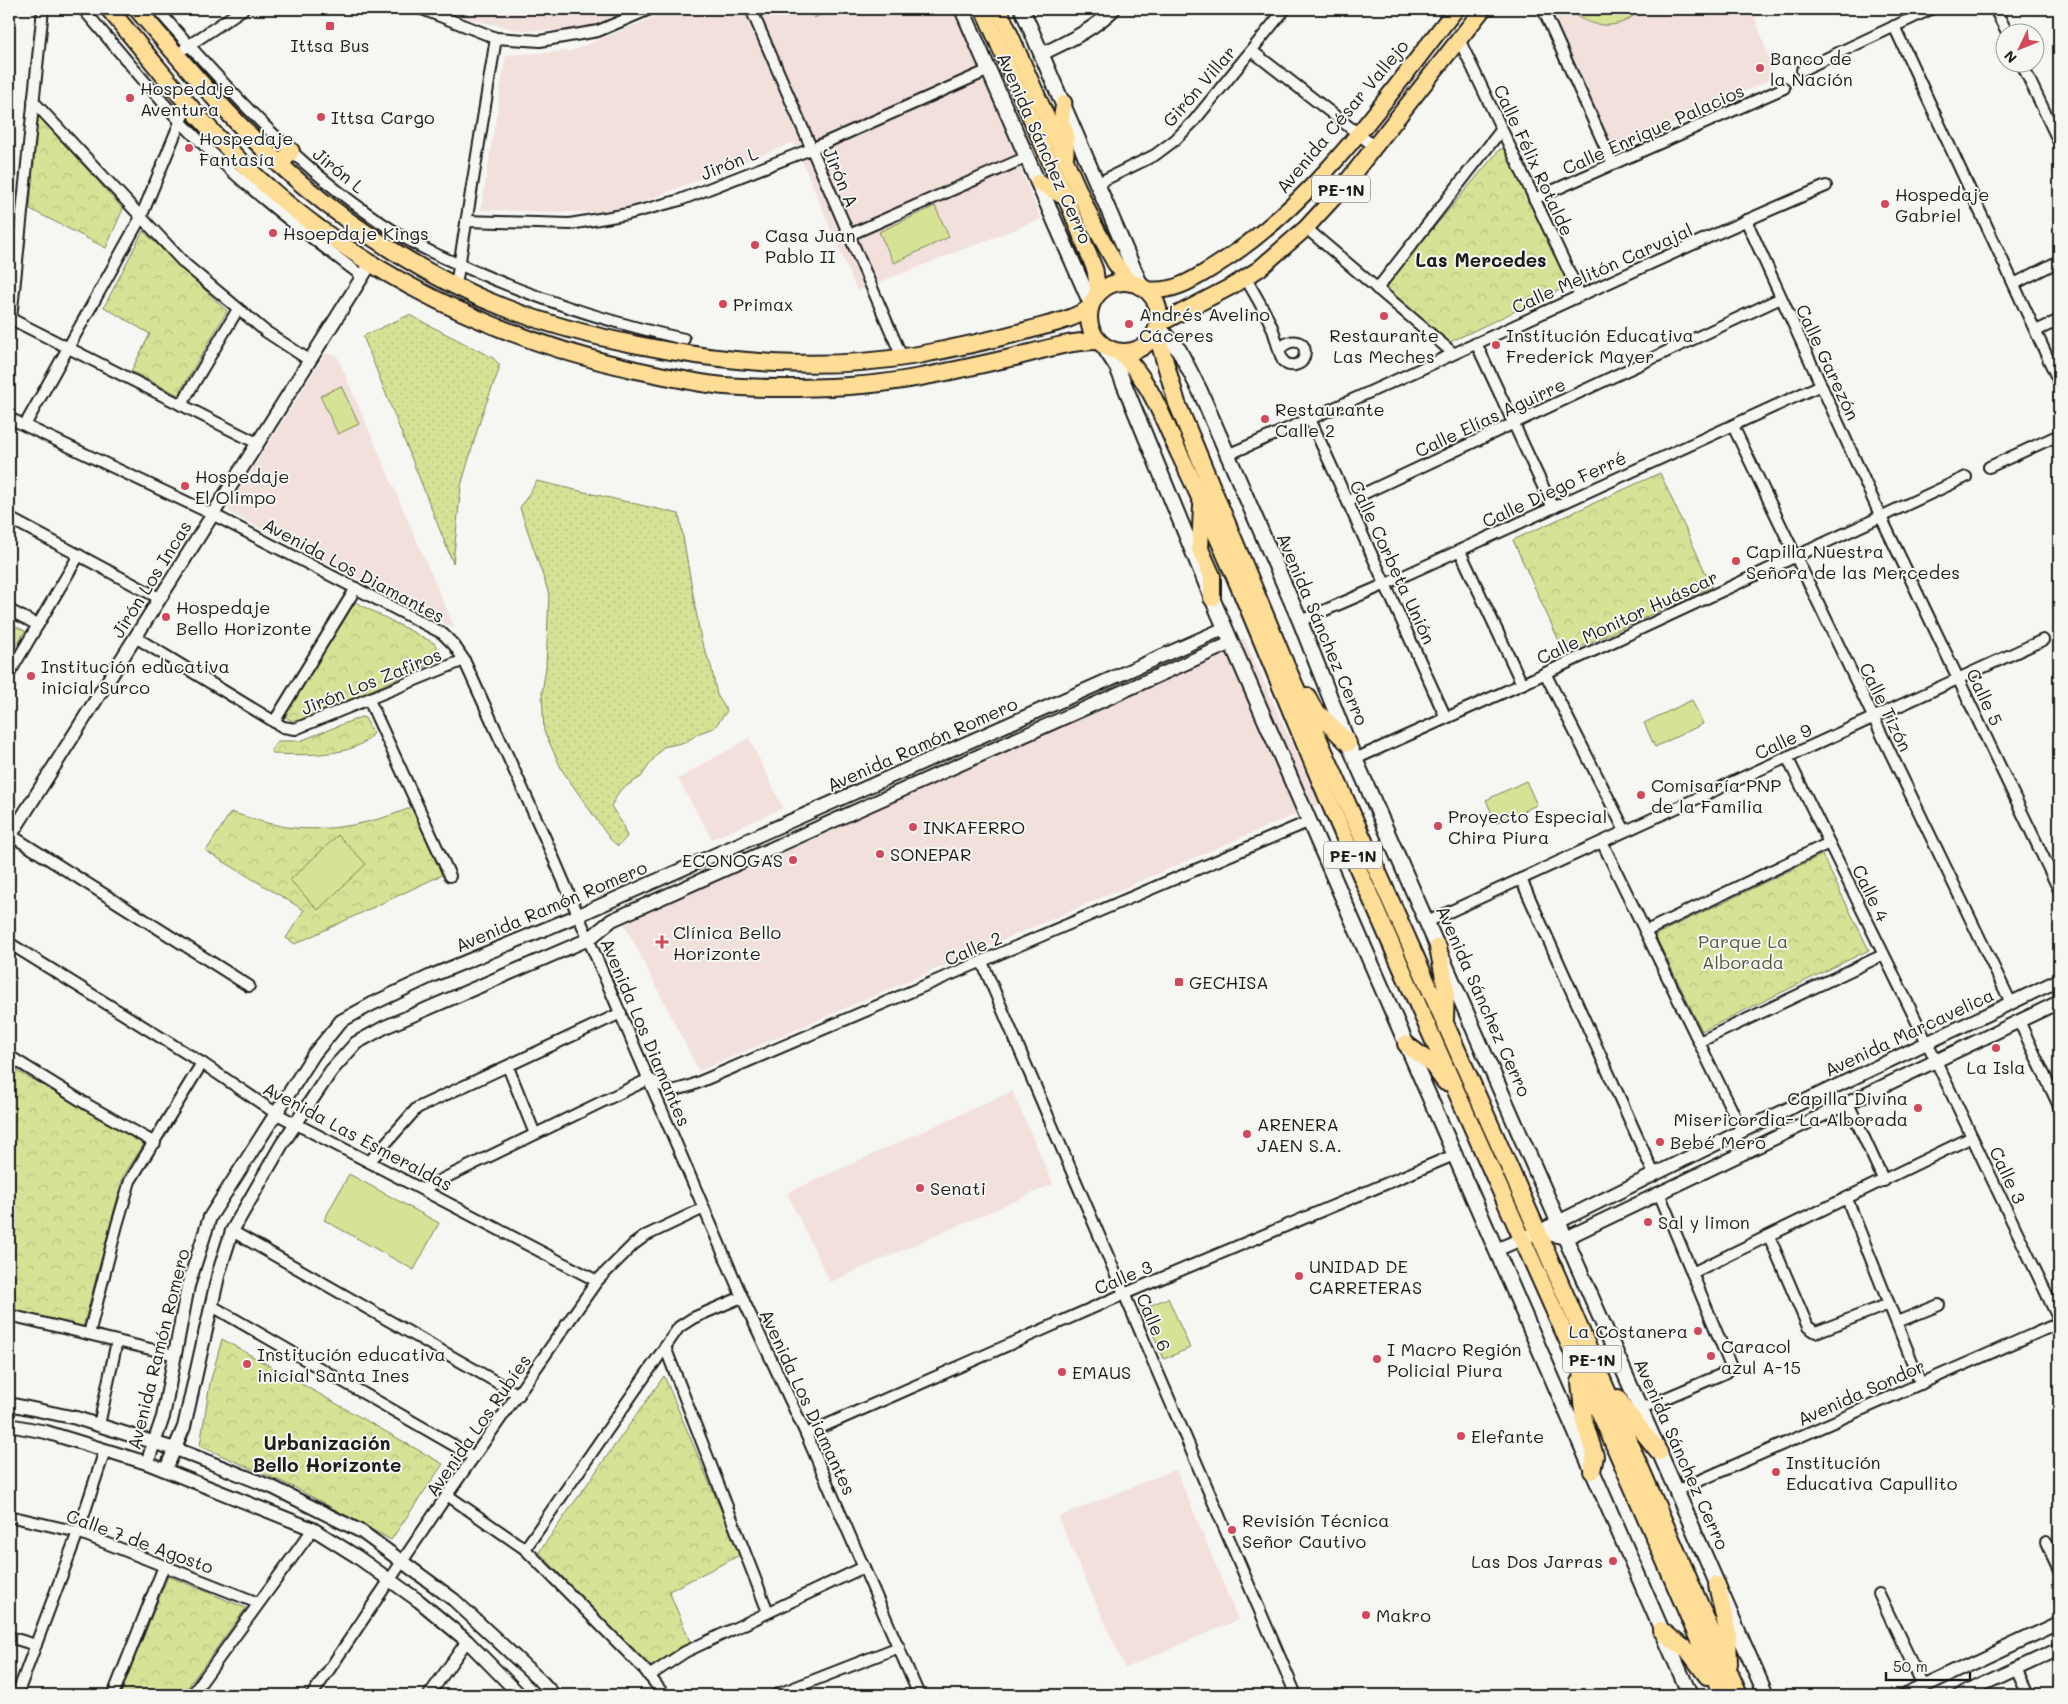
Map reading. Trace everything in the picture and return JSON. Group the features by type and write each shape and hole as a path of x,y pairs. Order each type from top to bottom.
{"highway":[{"path":"109,9 188,103 241,162 367,270 488,324 544,345 680,380 740,387 803,388 853,386 952,372 1075,343 1107,347"},
{"path":"137,9 182,50 236,122 280,166 307,188 379,242 456,285 502,307 553,324 614,340 682,346 742,362 788,364 852,363 902,357 992,340 1067,320 1093,301"},
{"path":"280,166 291,151"},
{"path":"293,208 307,188"},
{"name":"PE-1N","path":"1721,1695 1578,1365 1530,1235 1445,1024 1287,668 1177,403 1158,328 1159,313 1156,302 1139,286 1112,284 1093,301 1089,326 1107,347 1130,361 1143,381 1202,503 1326,794 1464,1109 1530,1235 1600,1377 1739,1695"},
{"path":"448,306 456,285"},
{"name":"PE-1N","path":"1107,347 1132,352 1144,347 1158,328"},
{"path":"992,340 996,361"},
{"path":"680,380 682,346"},
{"path":"1202,503 1200,549 1212,576 1212,598"},
{"path":"1287,668 1299,679 1313,708 1348,743"},
{"path":"1438,947 1446,988 1445,1024"},
{"path":"1406,1044 1438,1070 1454,1098 1464,1109"},
{"path":"1578,1365 1584,1421 1595,1456 1592,1471"},
{"path":"1600,1377 1611,1387 1624,1410 1659,1452"},
{"path":"1717,1585 1728,1634 1730,1674"},
{"path":"1661,1630 1690,1653 1721,1695"}],"main road":[{"name":"Avenida Sánchez Cerro","path":"962,9 1093,301"},
{"name":"Avenida Sánchez Cerro","path":"982,9 1066,198 1095,270 1093,301"},
{"name":"Avenida Sánchez Cerro","path":"999,9 1095,227 1115,263 1139,286"},
{"name":"Avenida Sánchez Cerro","path":"1022,9 1098,183 1139,286"},
{"name":"Avenida César Vallejo","path":"1139,286 1158,292 1170,290 1196,277 1244,248 1267,230 1292,206 1358,133 1456,9"},
{"name":"PE-1N","path":"1158,328 1245,278 1283,249 1306,228 1338,193 1483,9"},
{"path":"1064,103 1061,120 1066,133 1066,161"},
{"path":"1038,182 1066,198"},
{"name":"Avenida Sánchez Cerro","path":"1158,328 1180,350 1200,391 1300,621 1348,743 1766,1695"},
{"path":"1107,347 1231,643 1690,1695"}],"street":[{"path":"43,9 10,319 257,443"},
{"path":"82,9 180,122 256,193 287,220 367,270"},
{"name":"Jirón L","path":"157,9 182,50 291,151 370,216 421,247 459,265 546,301 642,330 682,346"},
{"path":"182,50 243,9"},
{"path":"422,9 496,38 540,42 598,31 650,9"},
{"name":"Jirón A","path":"751,9 902,357"},
{"path":"1042,54 1088,30 1114,9"},
{"name":"Girón Villar","path":"1098,183 1154,155 1175,140 1194,121 1286,9"},
{"path":"1543,9 1612,164"},
{"path":"1802,70 1931,9"},
{"path":"1995,9 2002,22"},
{"path":"1894,26 2059,382"},
{"path":"456,285 496,38"},
{"name":"Calle Félix Rotalde","path":"1459,39 1580,295"},
{"path":"1252,51 1375,147"},
{"name":"Jirón L","path":"466,222 570,224 628,214 680,200 812,148 989,70"},
{"path":"2026,72 2059,142"},
{"name":"Calle Enrique Palacios","path":"1534,199 1784,88"},
{"path":"32,101 185,264 265,331 309,360"},
{"path":"29,427 69,348 141,217 188,103"},
{"path":"1377,289 1502,129"},
{"path":"849,235 1027,157"},
{"name":"Calle Melitón Carvajal","path":"1227,455 1310,420 1580,295 1826,186"},
{"name":"Calle Garezón","path":"1746,220 1881,517"},
{"path":"1306,228 1453,353"},
{"path":"2014,284 2059,261"},
{"name":"Jirón Los Incas","path":"9,836 159,598 207,512 257,443 367,270"},
{"path":"1245,278 1272,326 1280,349"},
{"name":"Calle Elías Aguirre","path":"1348,501 1781,298"},
{"path":"181,404 238,309"},
{"path":"2036,331 2059,320"},
{"path":"1476,343 1553,508"},
{"name":"Calle Diego Ferré","path":"1300,621 1460,551 1821,385"},
{"path":"9,418 207,512"},
{"name":"Calle Corbeta Unión","path":"1310,420 1446,718"},
{"name":"Calle Tizón","path":"1733,426 1794,557 2011,1003"},
{"path":"1989,467 2059,435"},
{"name":"Calle Monitor Huáscar","path":"1356,759 1522,684 1966,477"},
{"name":"Avenida Los Diamantes","path":"207,512 442,633 454,645 464,660 579,915 742,1297 806,1434 919,1695"},
{"name":"Calle 5","path":"1881,517 2059,890"},
{"path":"9,518 159,598"},
{"path":"1460,551 1522,684"},
{"path":"9,674 79,555"},
{"path":"274,722 356,588"},
{"path":"9,610 38,625"},
{"name":"Avenida Ramón Romero","path":"148,1463 163,1417 188,1286 210,1217 314,1054 341,1021 431,976 579,915 764,834 1225,628"},
{"name":"Jirón Los Zafiros","path":"135,637 274,722 283,727 295,729 464,660"},
{"name":"Calle 9","path":"1427,922 2043,640"},
{"name":"Avenida Ramón Romero","path":"166,1469 184,1427 220,1272 232,1231 282,1144 330,1071 356,1043 384,1026 589,939 612,920 1231,643"},
{"path":"1545,673 1625,831"},
{"path":"369,700 450,876"},
{"name":"Calle 4","path":"1787,757 1926,1043"},
{"name":"Calle 2","path":"649,1079 672,1091 690,1086 1310,821"},
{"path":"791,822 798,837"},
{"path":"764,834 770,849"},
{"path":"9,836 249,986"},
{"path":"1602,842 1742,1131"},
{"path":"1646,931 1829,843"},
{"path":"1521,879 1654,1174"},
{"name":"Avenida Las Esmeraldas","path":"9,943 202,1063 277,1114 597,1281"},
{"path":"1699,1042 1883,955"},
{"name":"Calle 6","path":"982,962 1296,1695"},
{"name":"Avenida Marcavelica","path":"1496,1250 2059,980"},
{"path":"1530,1235 1566,1238 2059,1002"},
{"path":"370,1161 417,1108 621,1013"},
{"path":"2019,1021 2059,1106"},
{"name":"Calle 3","path":"1926,1043 2059,1322"},
{"path":"9,1056 88,1105 155,1143"},
{"path":"89,1334 130,1181 155,1143 202,1063"},
{"path":"508,1067 535,1134"},
{"path":"422,1189 649,1079"},
{"path":"1848,1104 1884,1181"},
{"path":"1772,1116 1781,1135"},
{"path":"1692,1273 1972,1137"},
{"name":"Calle 3","path":"806,1434 1124,1294 1454,1155"},
{"path":"1640,1409 1727,1372 1731,1367 1660,1193"},
{"path":"1847,1198 1922,1384"},
{"name":"Avenida Los Rubíes","path":"312,1695 474,1457 520,1395 597,1281 634,1244 645,1236 704,1208"},
{"path":"232,1231 520,1395"},
{"path":"1769,1236 1808,1327 1812,1330 1816,1332 1889,1304"},
{"path":"525,1549 664,1346 680,1327 686,1322 742,1297"},
{"path":"1897,1322 1939,1305"},
{"path":"212,1306 474,1457"},
{"path":"9,1315 175,1355"},
{"name":"Avenida Sondor","path":"1676,1491 2059,1322"},
{"path":"100,1425 117,1341"},
{"path":"664,1346 768,1612"},
{"path":"9,1404 76,1418 175,1449 274,1488 362,1532 454,1600 554,1695"},
{"path":"9,1425 46,1432 166,1469 313,1529 356,1556 419,1601 467,1641 520,1695"},
{"path":"17,1695 78,1532 105,1450"},
{"path":"448,1495 525,1549 649,1676 664,1695"},
{"name":"Calle 7 de Agosto","path":"9,1516 78,1532 258,1603"},
{"path":"192,1695 313,1529"},
{"path":"2046,1542 2059,1570"},
{"path":"113,1695 164,1566"},
{"path":"649,1676 685,1652 864,1567"},
{"path":"1879,1594 1920,1680"},
{"path":"1905,1695 2056,1625 2059,1638"},
{"path":"9,1637 36,1645"},
{"path":"429,1695 467,1641"},
{"path":"776,1695 898,1647"},
{"path":"1960,1695 2059,1649"},
{"path":"2016,1669 2028,1695"}],"shaded area":[{"path":"450,9 633,9 601,23 560,31 517,30 466,18"},
{"path":"674,9 955,9 1041,219 857,291 794,142 614,213 481,210 506,55 571,51"},
{"path":"1547,9 1752,9 1768,55 1771,72 1767,81 1612,152"},
{"path":"325,354 336,354 455,629 229,512 229,506"},
{"path":"1244,638 1319,804 699,1071 624,923"},
{"path":"749,738 783,808 712,839 678,779"},
{"name":"Senati","path":"1012,1091 1053,1184 830,1282 787,1193"},
{"path":"1176,1469 1238,1620 1125,1668 1058,1517"}],"green space":[{"path":"810,9 834,9 814,18"},
{"path":"1567,9 1585,9 1605,13 1621,9 1640,9 1624,22 1604,25 1594,24"},
{"path":"36,113 123,209 106,248 30,209"},
{"path":"1500,149 1506,149 1570,285 1450,342 1384,287"},
{"path":"935,206 949,237 894,263 879,232"},
{"path":"143,231 227,311 178,395 131,371 150,334 104,307"},
{"path":"409,315 493,358 499,364 499,370 482,414 461,486 453,563 363,336"},
{"path":"341,386 359,424 338,434 320,396"},
{"path":"1660,473 1712,587 1565,654 1513,540"},
{"path":"537,481 679,514 701,640 711,666 717,695 727,711 714,728 699,733 686,742 663,747 641,777 620,790 611,806 622,823 627,837 618,846 610,839 562,770 544,731 542,693 546,667 549,594 520,508"},
{"path":"355,602 434,643 440,657 435,662 306,719 292,721 284,716"},
{"path":"9,623 25,631 9,657"},
{"path":"1692,700 1703,724 1655,747 1644,723"},
{"path":"361,717 365,718 373,733 366,741 355,747 328,753 298,755 274,754 271,750 278,741 300,741"},
{"path":"1526,781 1537,805 1496,823 1486,800"},
{"path":"412,807 444,874 295,944 286,938 304,910 206,851 231,812 280,826 318,829 367,822"},
{"path":"338,835 366,864 318,910 290,880"},
{"name":"Parque La Alborada","path":"1822,855 1869,950 1702,1031 1655,935"},
{"path":"9,1066 144,1144 123,1177 83,1327 9,1309"},
{"path":"349,1174 439,1223 414,1270 324,1220"},
{"path":"1168,1298 1190,1348 1164,1359 1142,1309"},
{"path":"222,1339 443,1464 391,1540 296,1488 200,1446 210,1383"},
{"path":"664,1376 740,1555 669,1591 691,1644 649,1668 539,1552"},
{"path":"168,1576 246,1608 182,1695 120,1695"}],"place":[{"name":"Ittsa Bus","path":"330,26"},
{"name":"Banco de la Nación","path":"1760,68"},
{"name":"Hospedaje Aventura","path":"130,98"},
{"name":"Ittsa Cargo","path":"321,117"},
{"name":"Hospedaje Fantasía","path":"189,148"},
{"name":"Hospedaje Gabriel","path":"1885,204"},
{"name":"Hsoepdaje Kings","path":"273,233"},
{"name":"Casa Juan Pablo II","path":"755,245"},
{"name":"Primax","path":"723,304"},
{"name":"Restaurante Las Meches","path":"1384,316"},
{"name":"Andrés Avelino Cáceres","path":"1129,324"},
{"name":"Institución Educativa Frederick Mayer","path":"1496,345"},
{"name":"Restaurante Calle 2","path":"1265,419"},
{"name":"Hospedaje El Olimpo","path":"185,486"},
{"name":"Capilla Nuestra Señora de las Mercedes","path":"1736,561"},
{"name":"Hospedaje Bello Horizonte","path":"166,617"},
{"name":"Institución educativa inicial Surco","path":"31,676"},
{"name":"Comisaría PNP de la Familia","path":"1641,795"},
{"name":"Proyecto Especial Chira Piura","path":"1438,826"},
{"name":"INKAFERRO","path":"913,827"},
{"name":"SONEPAR","path":"880,854"},
{"name":"ECONOGAS","path":"793,860"},
{"name":"Clínica Bello Horizonte","path":"662,942"},
{"name":"GECHISA","path":"1179,982"},
{"name":"La Isla","path":"1996,1048"},
{"name":"Capilla Divina Misericordia- La Alborada","path":"1918,1108"},
{"name":"ARENERA JAEN S.A.","path":"1247,1134"},
{"name":"Bebé Mero","path":"1660,1142"},
{"name":"Senati","path":"920,1188"},
{"name":"Sal y limon","path":"1648,1222"},
{"name":"UNIDAD DE CARRETERAS","path":"1299,1276"},
{"name":"La Costanera","path":"1698,1331"},
{"name":"Caracol azul A-15","path":"1711,1356"},
{"name":"I Macro Región Policial Piura","path":"1377,1359"},
{"name":"Institución educativa inicial Santa Ines","path":"247,1364"},
{"name":"EMAUS","path":"1062,1372"},
{"name":"Elefante","path":"1461,1436"},
{"name":"Institución Educativa Capullito","path":"1776,1472"},
{"name":"Revisión Técnica Señor Cautivo","path":"1232,1530"},
{"name":"Las Dos Jarras","path":"1613,1561"},
{"name":"Makro","path":"1366,1615"}],"district":[{"name":"Las Mercedes","path":"1481,259"},
{"name":"Urbanización Bello Horizonte","path":"327,1453"}]}
